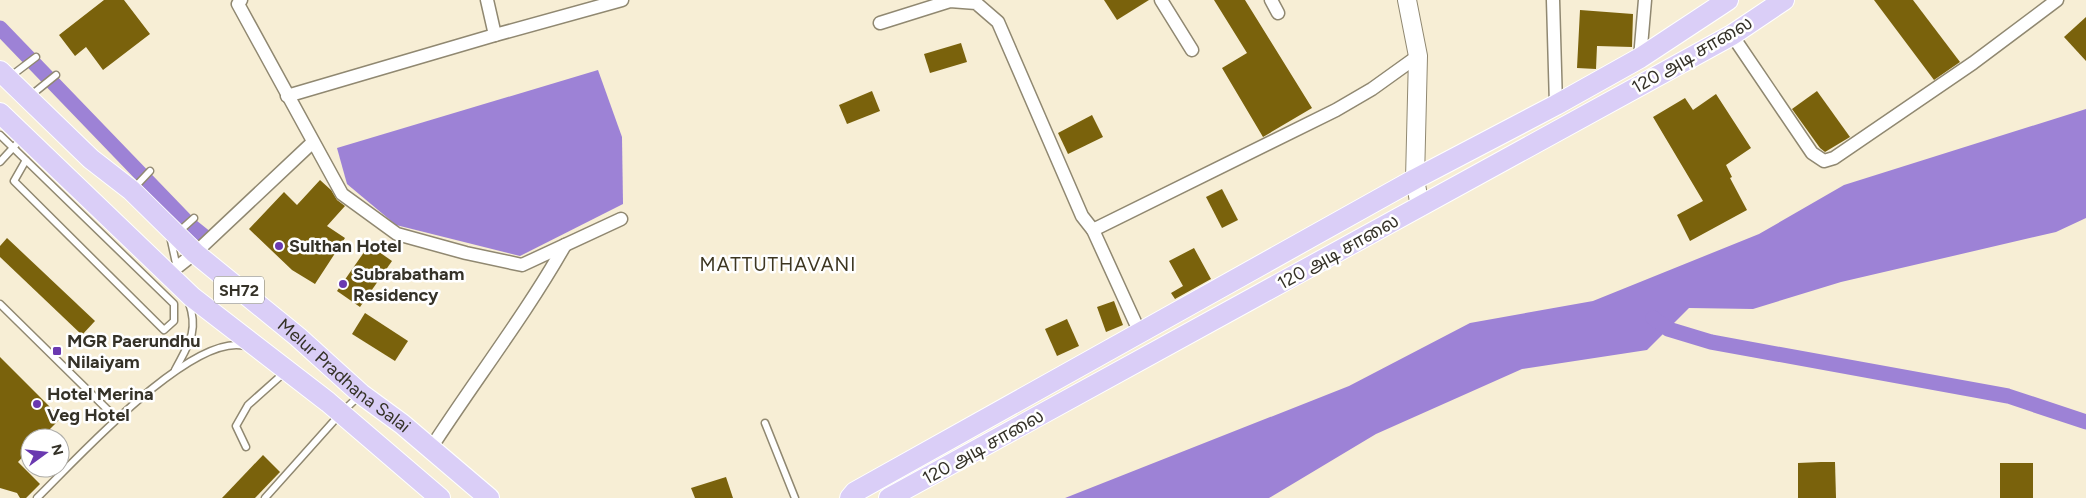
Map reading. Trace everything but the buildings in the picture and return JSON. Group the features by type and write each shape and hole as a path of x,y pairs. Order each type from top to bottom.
{"main road":[{"name":"120 அடி சாலை","path":"850,498 855,492 1415,179 1556,105 1640,58 1728,0"},
{"name":"120 அடி சாலை","path":"889,498 1732,35 1784,0"},
{"name":"Melur Pradhana Salai","path":"9,73 33,93 91,159 135,187 177,230 195,253 298,337 361,394 402,424 489,498"},
{"name":"Melur Pradhana Salai","path":"0,113 18,142 263,351 341,413 440,498"}],"street":[{"path":"488,0 495,35"},
{"path":"287,96 622,0"},
{"path":"1161,0 1192,50"},
{"path":"1271,0 1278,14"},
{"path":"1407,0 1418,56 1415,179 1420,207"},
{"path":"1553,0 1556,105"},
{"path":"1640,58 1646,0"},
{"path":"1732,35 1812,153 1824,161 1834,158 1973,63 2057,0"},
{"path":"237,1 342,194 397,234 466,253 522,265 621,219"},
{"path":"880,23 950,1 976,3 998,22 1082,216 1093,230 1140,333"},
{"path":"1093,230 1336,110 1372,89 1418,56"},
{"path":"175,276 195,253 313,142"},
{"path":"431,448 544,282 565,244"}],"lane":[{"path":"9,73 36,58"},
{"path":"33,93 56,75"},
{"path":"0,135 18,142 26,160 174,304 174,321 164,330 14,181 26,160"},
{"path":"0,162 18,142"},
{"path":"135,187 150,171"},
{"path":"175,370 188,347 194,317 188,300 175,276 177,230 194,218"},
{"path":"0,304 117,419"},
{"path":"37,498 117,419 175,370 209,351 238,344 263,351"},
{"path":"246,447 236,426 248,404 287,370"},
{"path":"265,498 341,413 361,394"},
{"path":"765,423 795,498"}],"shaded area":[{"path":"598,70 622,137 623,204 520,256 396,225 347,184 337,148"},
{"path":"2086,109 2086,218 2056,232 1841,282 1753,309 1689,308 1647,350 1522,369 1376,434 1269,498 1065,498 1349,386 1470,323 1593,301 1759,234 1844,185"}],"waterway":[{"path":"0,28 189,224 204,236"},
{"path":"1653,318 1668,329 1711,342 2008,396 2086,422"}],"place":[{"name":"Sulthan Hotel","path":"279,246"},
{"name":"Subrabatham Residency","path":"343,284"},
{"name":"MGR Paerundhu Nilaiyam","path":"57,351"},
{"name":"Hotel Merina Veg Hotel","path":"37,404"}],"district":[{"name":"MATTUTHAVANI","path":"778,264"}]}
